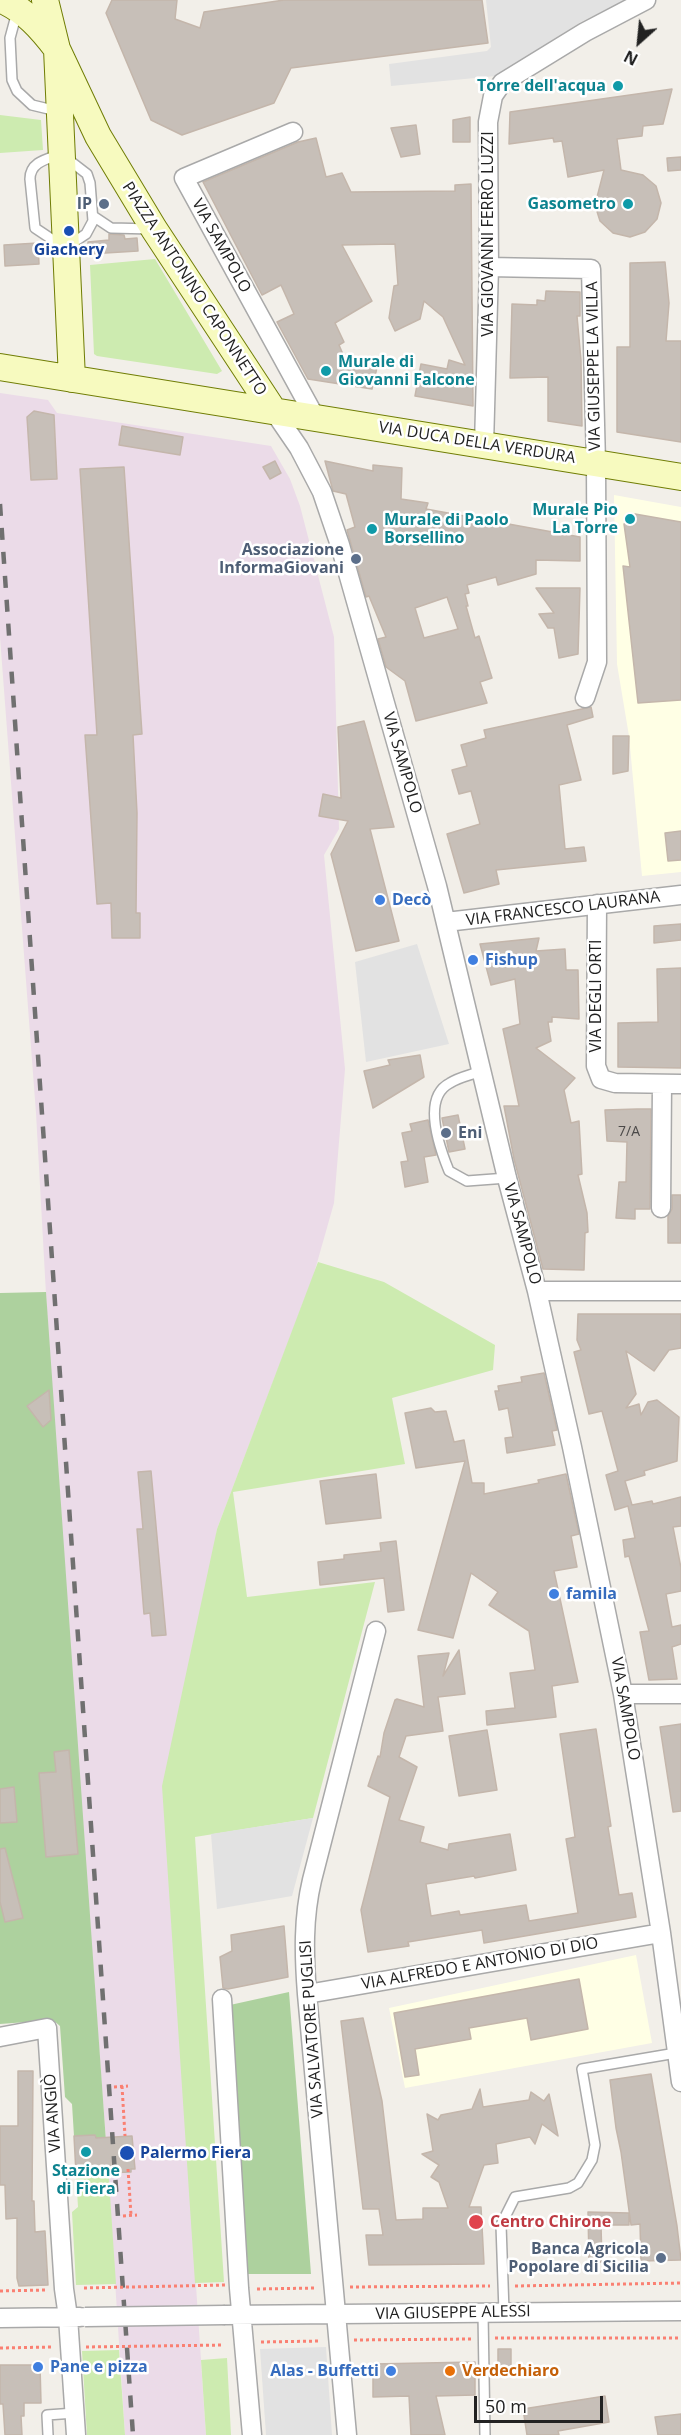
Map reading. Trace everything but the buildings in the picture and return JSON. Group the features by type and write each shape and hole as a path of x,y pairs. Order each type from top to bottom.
{"street":[{"name":"PIAZZA ANTONINO CAPONNETTO","path":"45,0 57,49 83,108 154,229 273,410"},
{"name":"VIA GIOVANNI FERRO LUZZI","path":"484,445 489,267 488,122 493,96 502,83 585,32 645,0"},
{"name":"PIAZZA ANTONINO CAPONNETTO","path":"10,4 40,26 57,49 72,379"},
{"name":"VIA SAMPOLO","path":"293,132 184,178 315,417"},
{"name":"VIA GIUSEPPE LA VILLA","path":"489,267 591,269 596,463 597,662 585,698"},
{"name":"PIAZZA ANTONINO CAPONNETTO","path":"0,368 273,410"},
{"name":"VIA SAMPOLO","path":"273,410 299,448 322,492 371,653 446,922 507,1178 537,1291 623,1694 657,1933 676,2003 676,2053 681,2082"},
{"name":"VIA DUCA DELLA VERDURA","path":"273,410 681,477"},
{"name":"VIA FRANCESCO LAURANA","path":"446,922 681,895"},
{"name":"VIA DEGLI ORTI","path":"597,904 596,1066 601,1079 615,1083 681,1084"},
{"path":"661,1208 662,1084"},
{"path":"537,1291 681,1291"},
{"name":"VIA SALVATORE PUGLISI","path":"347,2435 307,1994 306,1907 376,1631"},
{"path":"623,1694 681,1694"},
{"name":"VIA ALFREDO E ANTONIO DI DIO","path":"307,1994 657,1933"},
{"path":"222,1999 233,2315 244,2344 252,2435"},
{"name":"VIA ANGIÒ","path":"0,2037 47,2028 64,2289 76,2317 78,2347 76,2435"},
{"name":"VIA GIUSEPPE ALESSI","path":"0,2318 681,2312"}],"lane":[{"path":"10,4 12,80 17,91 32,105 59,111"},
{"path":"61,154 87,174 93,216 93,221 86,234 65,248"},
{"path":"93,216 111,228 154,229"},
{"path":"481,1071 447,1083 436,1101 435,1123 439,1146 449,1171 467,1180 507,1178"},
{"path":"504,2312 501,2225 515,2197 569,2188 578,2183 592,2160 595,2145 582,2069 676,2053"},
{"path":"483,2313 485,2435"},
{"path":"48,2435 47,2415 75,2413"}],"path":[{"path":"114,2086 128,2086"},
{"path":"122,2086 125,2136"},
{"path":"128,2169 131,2215"},
{"path":"123,2216 137,2215"},
{"path":"0,2291 84,2288 334,2288 681,2283"},
{"path":"0,2348 224,2345 338,2340 681,2338"}],"shaded area":[{"path":"486,0 626,0 581,22 496,76 391,86 389,64 487,51 491,47"},
{"path":"0,393 48,400 57,413 271,446 290,479 300,506 334,637 339,829 324,855 345,1069 334,1203 313,1277 217,1529 170,1897 206,2435 125,2435 106,2142 54,1439 36,1113 0,637"},
{"path":"614,495 681,507 681,872 642,876 629,736 617,664"},
{"path":"417,944 449,1044 366,1062 355,962"},
{"path":"313,1818 292,1896 217,1909 211,1834"},
{"path":"636,1955 652,2043 405,2088 389,2008"},
{"path":"326,2347 332,2435 266,2435 260,2349"}],"green space":[{"path":"0,115 41,120 43,150 0,153"},
{"path":"155,259 222,371 217,374 94,354 90,265"},
{"path":"318,1262 384,1282 495,1345 493,1370 392,1398 405,1464 233,1492 247,1597 375,1582 313,1818 195,1837 224,2282 195,2283 162,1786 217,1529"},
{"path":"46,1292 106,2142 96,2142 95,2135 74,2136 72,2104 65,2097 60,2026 53,2020 0,2024 0,1293"},
{"path":"289,1992 311,2274 248,2274 230,2005"},
{"path":"108,2165 116,2284 76,2285 72,2212 78,2207 76,2174 98,2173"},
{"path":"119,2350 125,2435 87,2435 82,2351"},
{"path":"227,2358 231,2435 206,2435 201,2360"}],"railway":[{"path":"0,504 133,2435"}],"place":[{"name":"Torre dell'acqua","path":"618,86"},
{"name":"IP","path":"104,204"},
{"name":"Gasometro","path":"628,204"},
{"name":"Giachery","path":"69,231"},
{"name":"Murale di Giovanni Falcone","path":"326,371"},
{"name":"Murale Pio La Torre","path":"630,519"},
{"name":"Murale di Paolo Borsellino","path":"372,529"},
{"name":"Associazione InformaGiovani","path":"356,559"},
{"name":"Decò","path":"380,900"},
{"name":"Fishup","path":"473,960"},
{"name":"Eni","path":"446,1133"},
{"name":"famila","path":"554,1594"},
{"name":"Stazione di Fiera","path":"86,2152"},
{"name":"Palermo Fiera","path":"127,2153"},
{"name":"Centro Chirone","path":"476,2222"},
{"name":"Banca Agricola Popolare di Sicilia","path":"661,2258"},
{"name":"Pane e pizza","path":"38,2367"},
{"name":"Alas - Buffetti","path":"391,2371"},
{"name":"Verdechiaro","path":"450,2371"}]}
